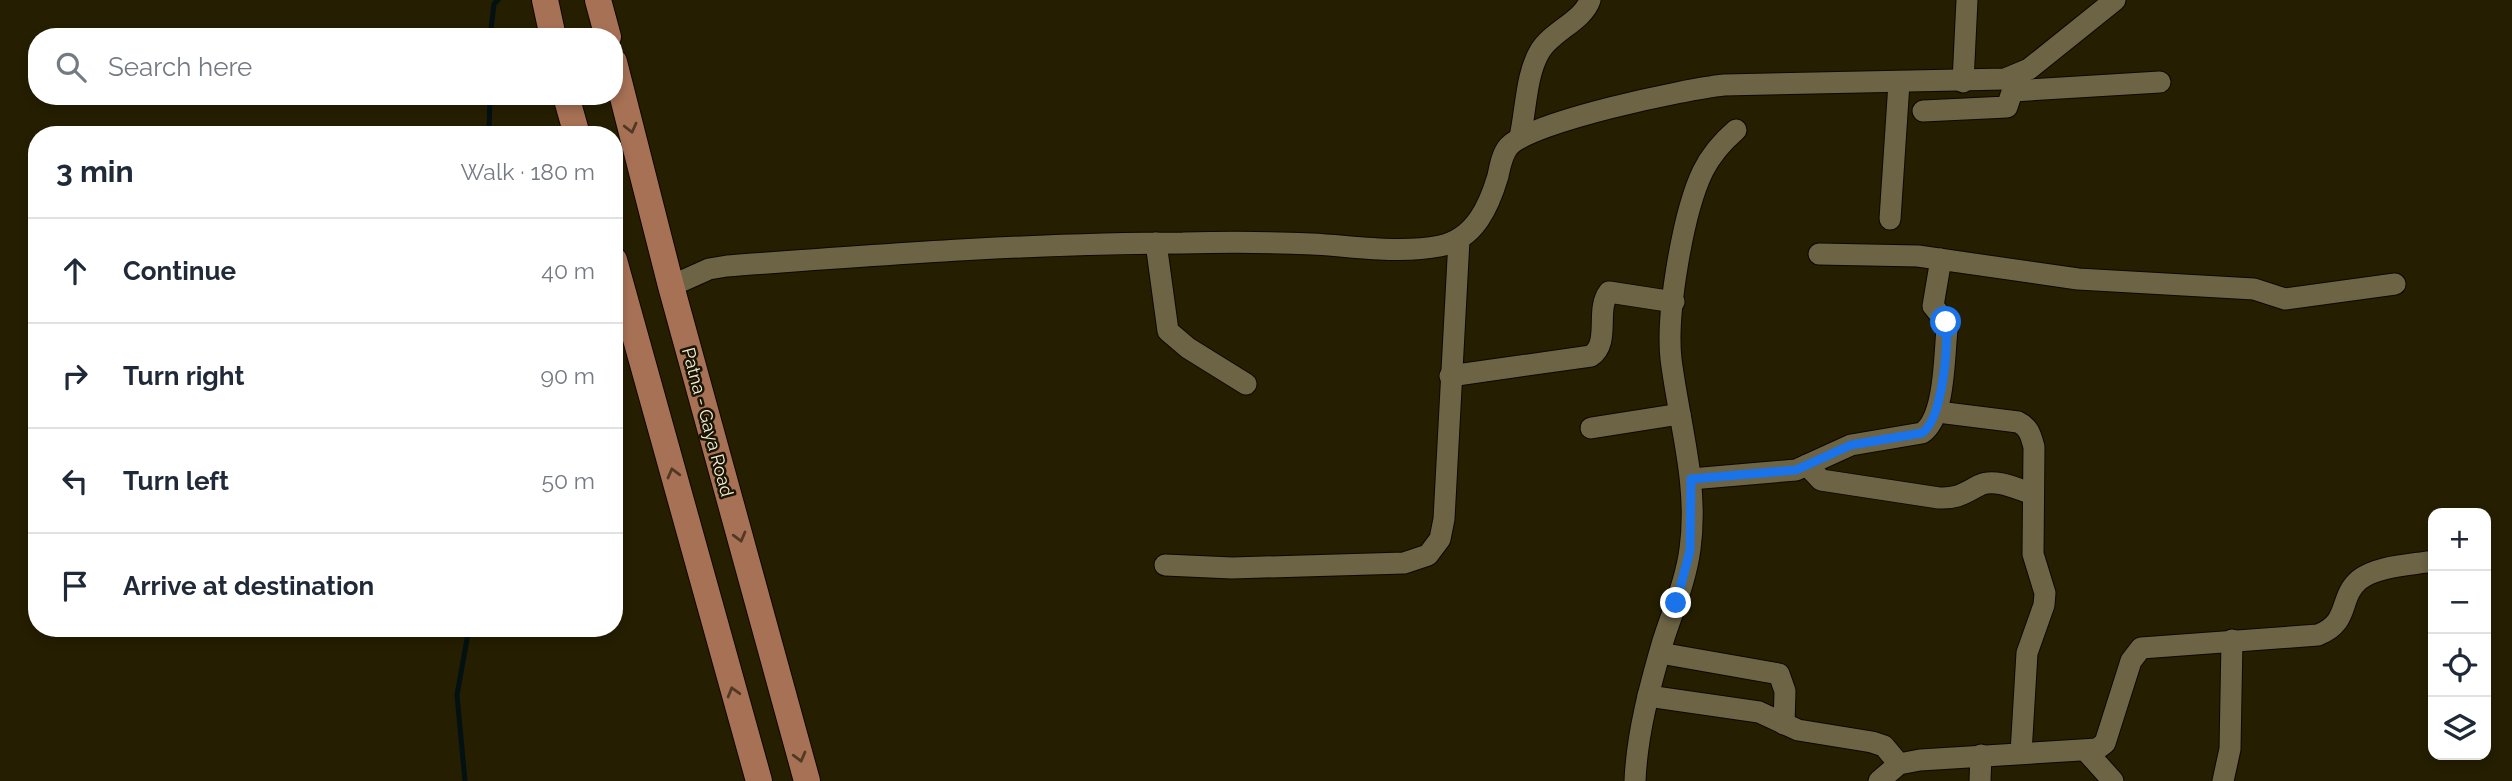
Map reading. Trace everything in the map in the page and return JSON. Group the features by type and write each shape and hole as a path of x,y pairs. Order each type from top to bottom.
{"main road":[{"path":"545,0 551,28"},
{"path":"598,0 606,28"},
{"name":"Patna - Gaya Road","path":"623,97 671,286 807,781"},
{"path":"569,105 574,126"},
{"path":"623,292 759,781"}],"street":[{"path":"1520,137 1540,51 1550,38 1581,14 1590,0"},
{"path":"1963,82 1967,0"},
{"path":"1923,111 1999,109 2011,103 2015,83 2115,0"},
{"path":"671,286 709,269 727,266 1012,245 1278,242 1393,248 1440,246 1459,240 1474,228 1493,193 1504,153 1520,137 1573,118 1701,88 1963,82 2160,82"},
{"path":"1890,219 1899,83"},
{"path":"1635,781 1648,696 1690,551 1691,479 1671,356 1674,302 1689,213 1696,189 1710,158 1735,130"},
{"path":"1165,565 1232,568 1389,564 1428,555 1440,539 1444,519 1459,240"},
{"path":"1156,243 1168,331 1188,348 1246,384"},
{"path":"1819,254 1941,259 2078,279 2254,289 2285,299 2395,284"},
{"path":"1691,479 1778,472 1807,465 1851,445 1922,433 1930,428 1938,412 1947,330 1946,322 1933,306 1941,259"},
{"path":"1450,376 1591,356 1601,343 1603,303 1609,292 1674,302"},
{"path":"1938,412 2025,425 2034,447 2033,554 2045,593 2044,605 2027,653 2021,753"},
{"path":"1591,428 1680,414"},
{"path":"1807,465 1821,480 1939,498 1954,499 1982,484 1994,483 2033,494"},
{"path":"1879,781 1899,764 1981,755 2087,752 2105,743 2131,661 2141,648 2318,635 2331,630 2339,621 2351,590 2359,580 2380,572 2428,562"},
{"path":"2223,781 2230,749 2232,640"},
{"path":"1660,653 1779,674 1786,691 1784,724"},
{"path":"1648,696 1759,712 1798,730 1884,746 1899,764"},
{"path":"2087,752 2113,781"},
{"path":"1980,781 1981,755"}],"waterway":[{"path":"491,28 494,4 498,0"},
{"path":"489,126 490,105"},
{"path":"465,781 457,695 467,637"}],"route":[{"path":"1676,603 1690,551 1693,512 1691,479 1796,470 1851,445 1922,433 1930,428 1938,412 1946,322"}]}
